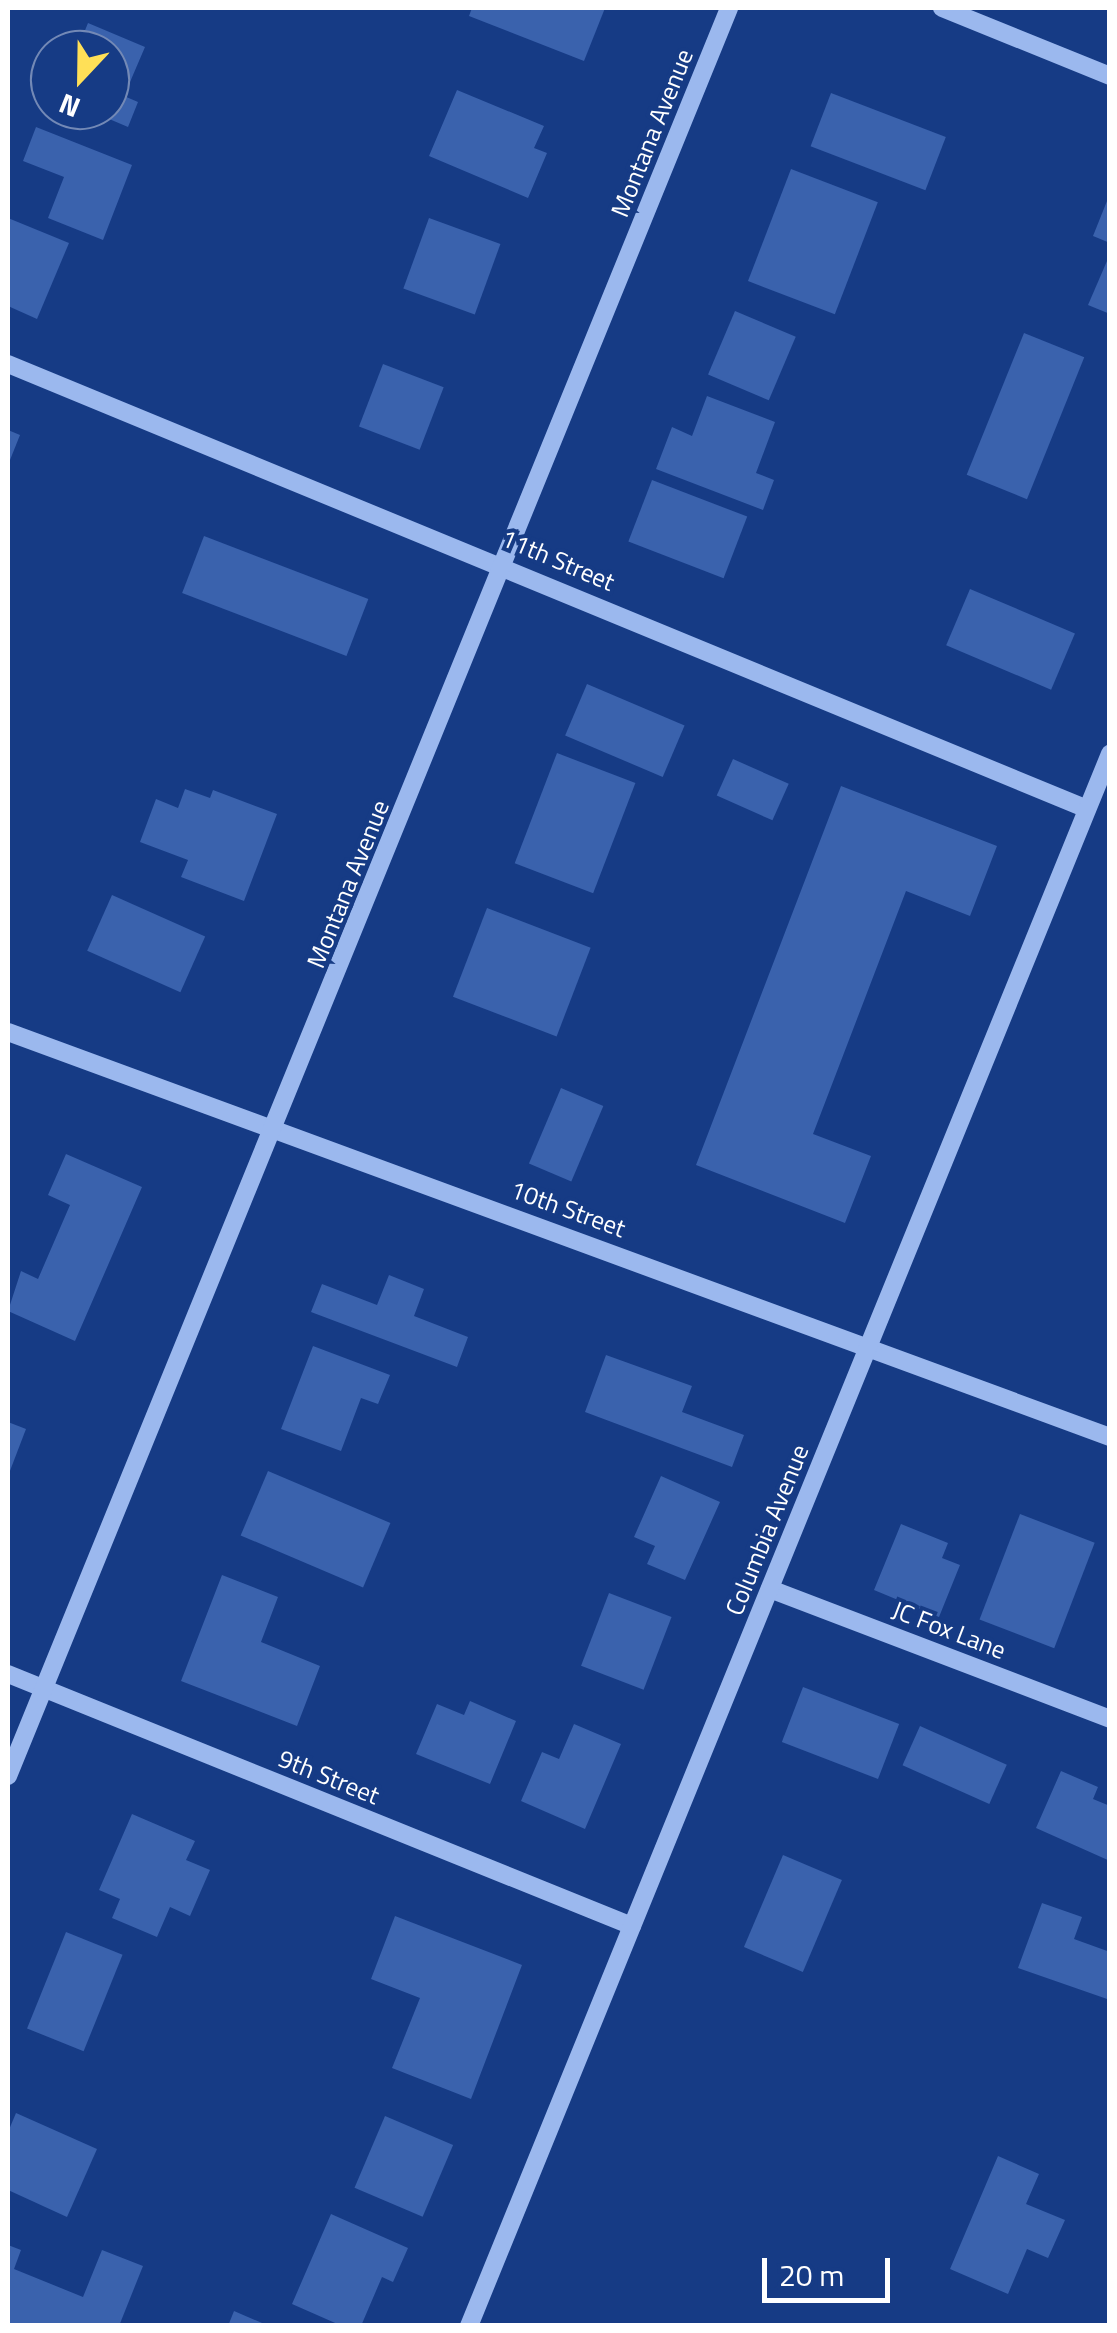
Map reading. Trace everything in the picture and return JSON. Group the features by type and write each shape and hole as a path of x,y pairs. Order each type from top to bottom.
{"street":[{"name":"Montana Avenue","path":"8,1776 729,8"},
{"path":"942,8 1110,76"},
{"name":"11th Street","path":"8,364 504,565 1087,809"},
{"name":"Columbia Avenue","path":"469,2326 1110,754"},
{"name":"10th Street","path":"8,1032 870,1344 1110,1437"},
{"name":"JC Fox Lane","path":"770,1589 1110,1719"},
{"name":"9th Street","path":"8,1674 632,1926"}],"building":[{"path":"472,8 605,8 584,61 469,16"},
{"path":"88,23 105,30 85,30"},
{"path":"130,41 145,47 130,82"},
{"path":"457,90 544,126 534,148 547,153 528,198 429,156"},
{"path":"831,93 946,137 925,190 811,146"},
{"path":"130,99 138,102 130,122"},
{"path":"35,130 44,130 132,165 103,240 48,218 64,177 23,161"},
{"path":"791,169 878,202 835,314 748,281"},
{"path":"1110,196 1110,243 1093,236"},
{"path":"8,218 69,243 37,319 8,306"},
{"path":"429,218 500,244 475,314 403,288"},
{"path":"1110,254 1110,314 1088,305"},
{"path":"735,311 796,337 769,400 708,375"},
{"path":"1024,333 1084,357 1027,499 967,475"},
{"path":"383,364 444,387 420,450 359,427"},
{"path":"707,396 775,422 756,473 774,480 763,510 656,469 672,427 692,436"},
{"path":"8,430 20,435 8,465"},
{"path":"652,480 747,517 724,578 628,542"},
{"path":"204,536 368,599 346,656 182,593"},
{"path":"970,589 1075,634 1051,690 946,645"},
{"path":"587,684 685,725 663,777 565,736"},
{"path":"557,753 635,783 593,893 515,863"},
{"path":"733,759 789,784 772,820 717,796"},
{"path":"841,786 997,846 970,916 906,891 813,1134 871,1156 845,1223 696,1165"},
{"path":"185,789 210,798 213,790 277,814 244,901 181,877 188,860 140,842 156,799 178,808"},
{"path":"112,895 205,936 180,992 87,951"},
{"path":"487,908 591,948 557,1036 453,997"},
{"path":"561,1088 603,1106 571,1181 529,1163"},
{"path":"66,1154 142,1187 75,1341 8,1311 21,1271 38,1279 70,1205 48,1195"},
{"path":"389,1275 424,1289 414,1316 468,1337 457,1367 311,1312 322,1284 377,1305"},
{"path":"313,1346 390,1375 378,1404 361,1398 341,1451 281,1429"},
{"path":"606,1355 692,1386 682,1412 744,1435 732,1467 585,1412"},
{"path":"8,1422 26,1429 8,1476"},
{"path":"268,1471 390,1523 363,1587 241,1535"},
{"path":"661,1476 720,1502 685,1580 647,1564 655,1546 634,1537"},
{"path":"1020,1514 1095,1543 1054,1648 980,1619"},
{"path":"901,1524 948,1543 942,1558 960,1565 939,1617 874,1590"},
{"path":"222,1575 278,1597 261,1642 320,1666 297,1726 181,1681"},
{"path":"609,1593 672,1617 644,1690 581,1666"},
{"path":"803,1687 899,1724 878,1779 782,1742"},
{"path":"470,1701 516,1721 490,1784 416,1754 437,1704 464,1715"},
{"path":"574,1724 621,1744 585,1829 521,1801 542,1752 559,1759"},
{"path":"920,1726 1007,1765 989,1804 903,1765"},
{"path":"1061,1771 1098,1787 1093,1799 1110,1806 1110,1861 1036,1828"},
{"path":"132,1814 195,1841 186,1860 210,1870 190,1916 170,1907 157,1937 112,1918 120,1899 99,1890"},
{"path":"783,1855 842,1880 803,1972 744,1947"},
{"path":"1042,1903 1082,1917 1074,1939 1110,1952 1110,2000 1018,1968"},
{"path":"395,1916 522,1965 471,2099 392,2068 420,1998 371,1979"},
{"path":"66,1932 123,1955 84,2051 27,2028"},
{"path":"16,2113 97,2149 67,2217 8,2190 8,2132"},
{"path":"385,2116 453,2145 423,2217 355,2188"},
{"path":"998,2156 1039,2174 1026,2204 1065,2220 1048,2258 1027,2249 1008,2294 950,2269"},
{"path":"331,2214 408,2248 393,2282 382,2277 361,2326 342,2326 292,2304"},
{"path":"8,2245 21,2250 14,2269 83,2297 102,2250 143,2266 119,2326 8,2326"},
{"path":"234,2311 269,2326 228,2326"}]}
